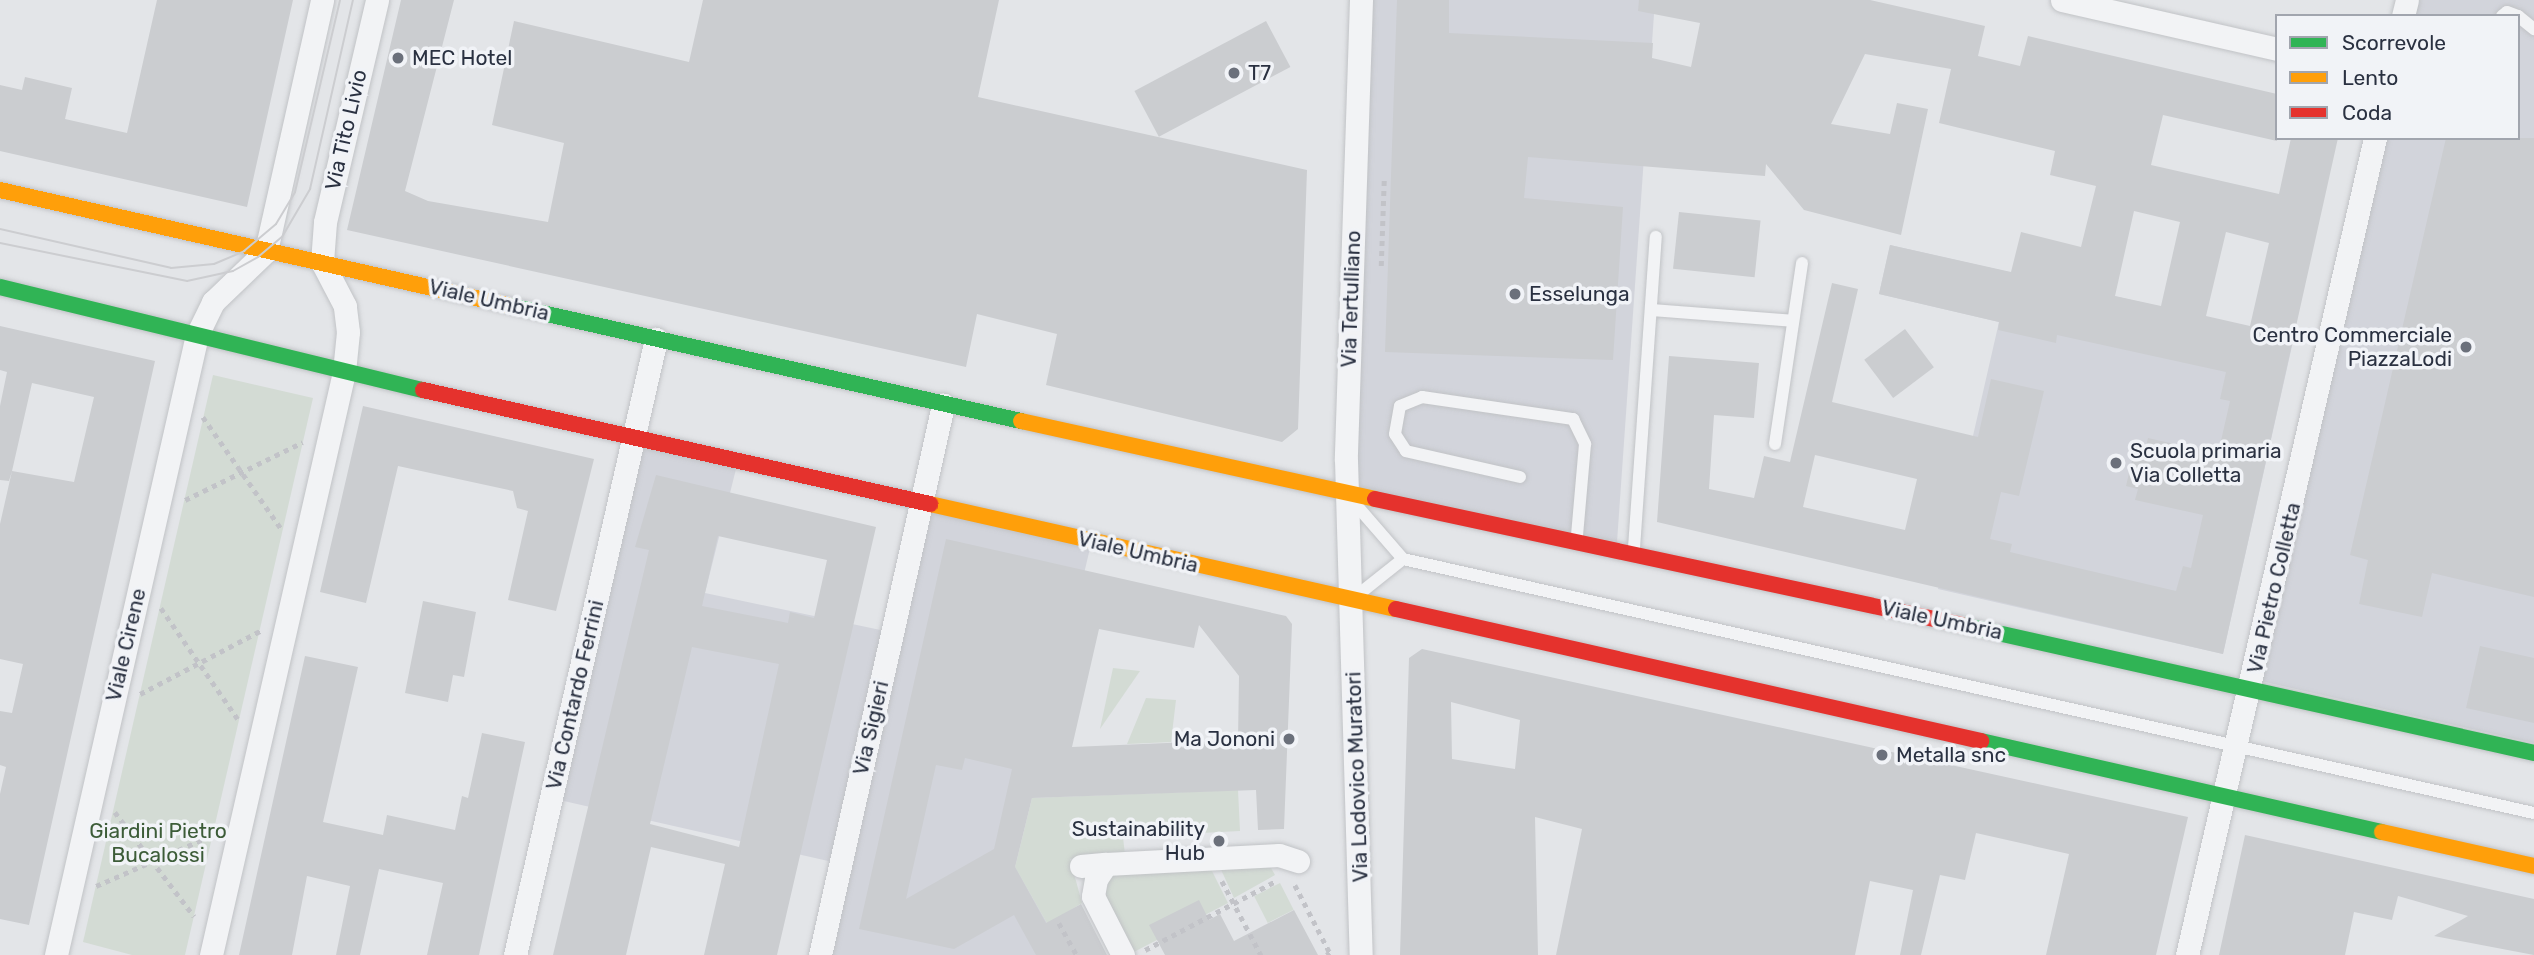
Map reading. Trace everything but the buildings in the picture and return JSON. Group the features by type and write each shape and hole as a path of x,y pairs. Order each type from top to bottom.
{"main road":[{"name":"Viale Umbria","path":"0,190 1347,495 1576,539 2534,753"},
{"name":"Viale Umbria","path":"0,286 344,372 635,435 2534,866"}],"street":[{"path":"197,335 213,302 266,251 323,0"},
{"name":"Via Tito Livio","path":"322,262 325,222 377,0"},
{"name":"Via Tertulliano","path":"1354,599 1347,495 1361,0"},
{"path":"2062,0 2275,49"},
{"name":"Via Pietro Colletta","path":"2188,955 2252,688 2375,140"},
{"path":"211,955 344,372 348,331 345,306 322,262"},
{"name":"Viale Cirene","path":"56,955 197,335"},
{"path":"635,435 656,339"},
{"path":"923,501 943,405"},
{"name":"Via Contardo Ferrini","path":"515,955 635,435"},
{"name":"Via Sigieri","path":"820,955 923,501"},
{"name":"Via Lodovico Muratori","path":"1354,599 1362,955"},
{"path":"1081,866 1279,855 1294,868"},
{"path":"1106,864 1096,878 1093,896 1123,955"}],"lane":[{"path":"2520,18 2534,29"},
{"path":"1634,552 1657,237"},
{"path":"1775,444 1802,263"},
{"path":"1651,310 1793,321"},
{"path":"1520,477 1406,452 1395,434 1400,406 1422,397 1573,419 1585,444 1576,539"},
{"path":"1347,495 1403,559 2238,745 2534,814"},
{"path":"1354,599 1403,559"}],"path":[{"path":"1381,266 1384,168"},
{"path":"203,417 283,531"},
{"path":"184,500 303,442"},
{"path":"160,607 238,719"},
{"path":"139,694 260,631"},
{"path":"113,809 194,917"},
{"path":"96,886 213,835"},
{"path":"1211,859 1261,955"},
{"path":"1294,868 1330,953 1327,955"},
{"path":"1135,955 1278,880"},
{"path":"1059,923 1077,955"}],"shaded area":[{"path":"1367,0 1655,0 1617,542 1351,491"},
{"path":"2414,0 2534,0 2534,743 2261,681 2383,140 2520,140 2520,14 2410,14"},
{"name":"Scuola primaria Via Colletta","path":"1890,245 2294,337 2223,654 1938,589 1999,322 1879,294"},
{"path":"636,436 738,461 705,593 890,632 837,863 555,799"},
{"path":"924,505 1091,544 1015,866 1065,955 822,955"}],"green space":[{"name":"Giardini Pietro Bucalossi","path":"213,375 313,398 185,955 132,955 83,942"},
{"path":"1113,668 1140,671 1100,729"},
{"path":"1146,698 1176,700 1171,742 1127,744"},
{"path":"1238,790 1240,831 1123,837 1125,855 1070,859 1082,903 1064,914 1065,955 1015,867 1032,798"},
{"path":"1267,861 1275,875 1234,898 1218,863"},
{"path":"1209,865 1228,903 1130,954 1103,901 1113,868"},
{"path":"1280,883 1294,910 1268,923 1254,896"}],"tram line":[{"path":"0,229 171,268 214,264 244,251 276,224 295,192 340,0"},
{"path":"0,243 187,281 233,271 258,257 282,237 310,189 353,0"}],"traffic: fast":[{"path":"0,287 423,390"},
{"path":"507,305 1021,421"},
{"path":"1962,625 2534,753"},
{"path":"1981,741 2382,832"}],"traffic: slow":[{"path":"0,190 507,305"},
{"path":"1021,421 1375,499"},
{"path":"930,504 1396,609"},
{"path":"2382,832 2534,866"}],"traffic: jam":[{"path":"423,390 930,504"},
{"path":"1375,499 1962,625"},
{"path":"1396,609 1981,741"}],"place":[{"name":"MEC Hotel","path":"398,58"},
{"name":"T7","path":"1234,73"},
{"name":"Esselunga","path":"1515,294"},
{"name":"Centro Commerciale PiazzaLodi","path":"2466,347"},
{"name":"Scuola primaria Via Colletta","path":"2116,463"},
{"name":"Ma Jononi","path":"1289,739"},
{"name":"Metalla snc","path":"1882,755"},
{"name":"Sustainability Hub","path":"1219,841"}]}
